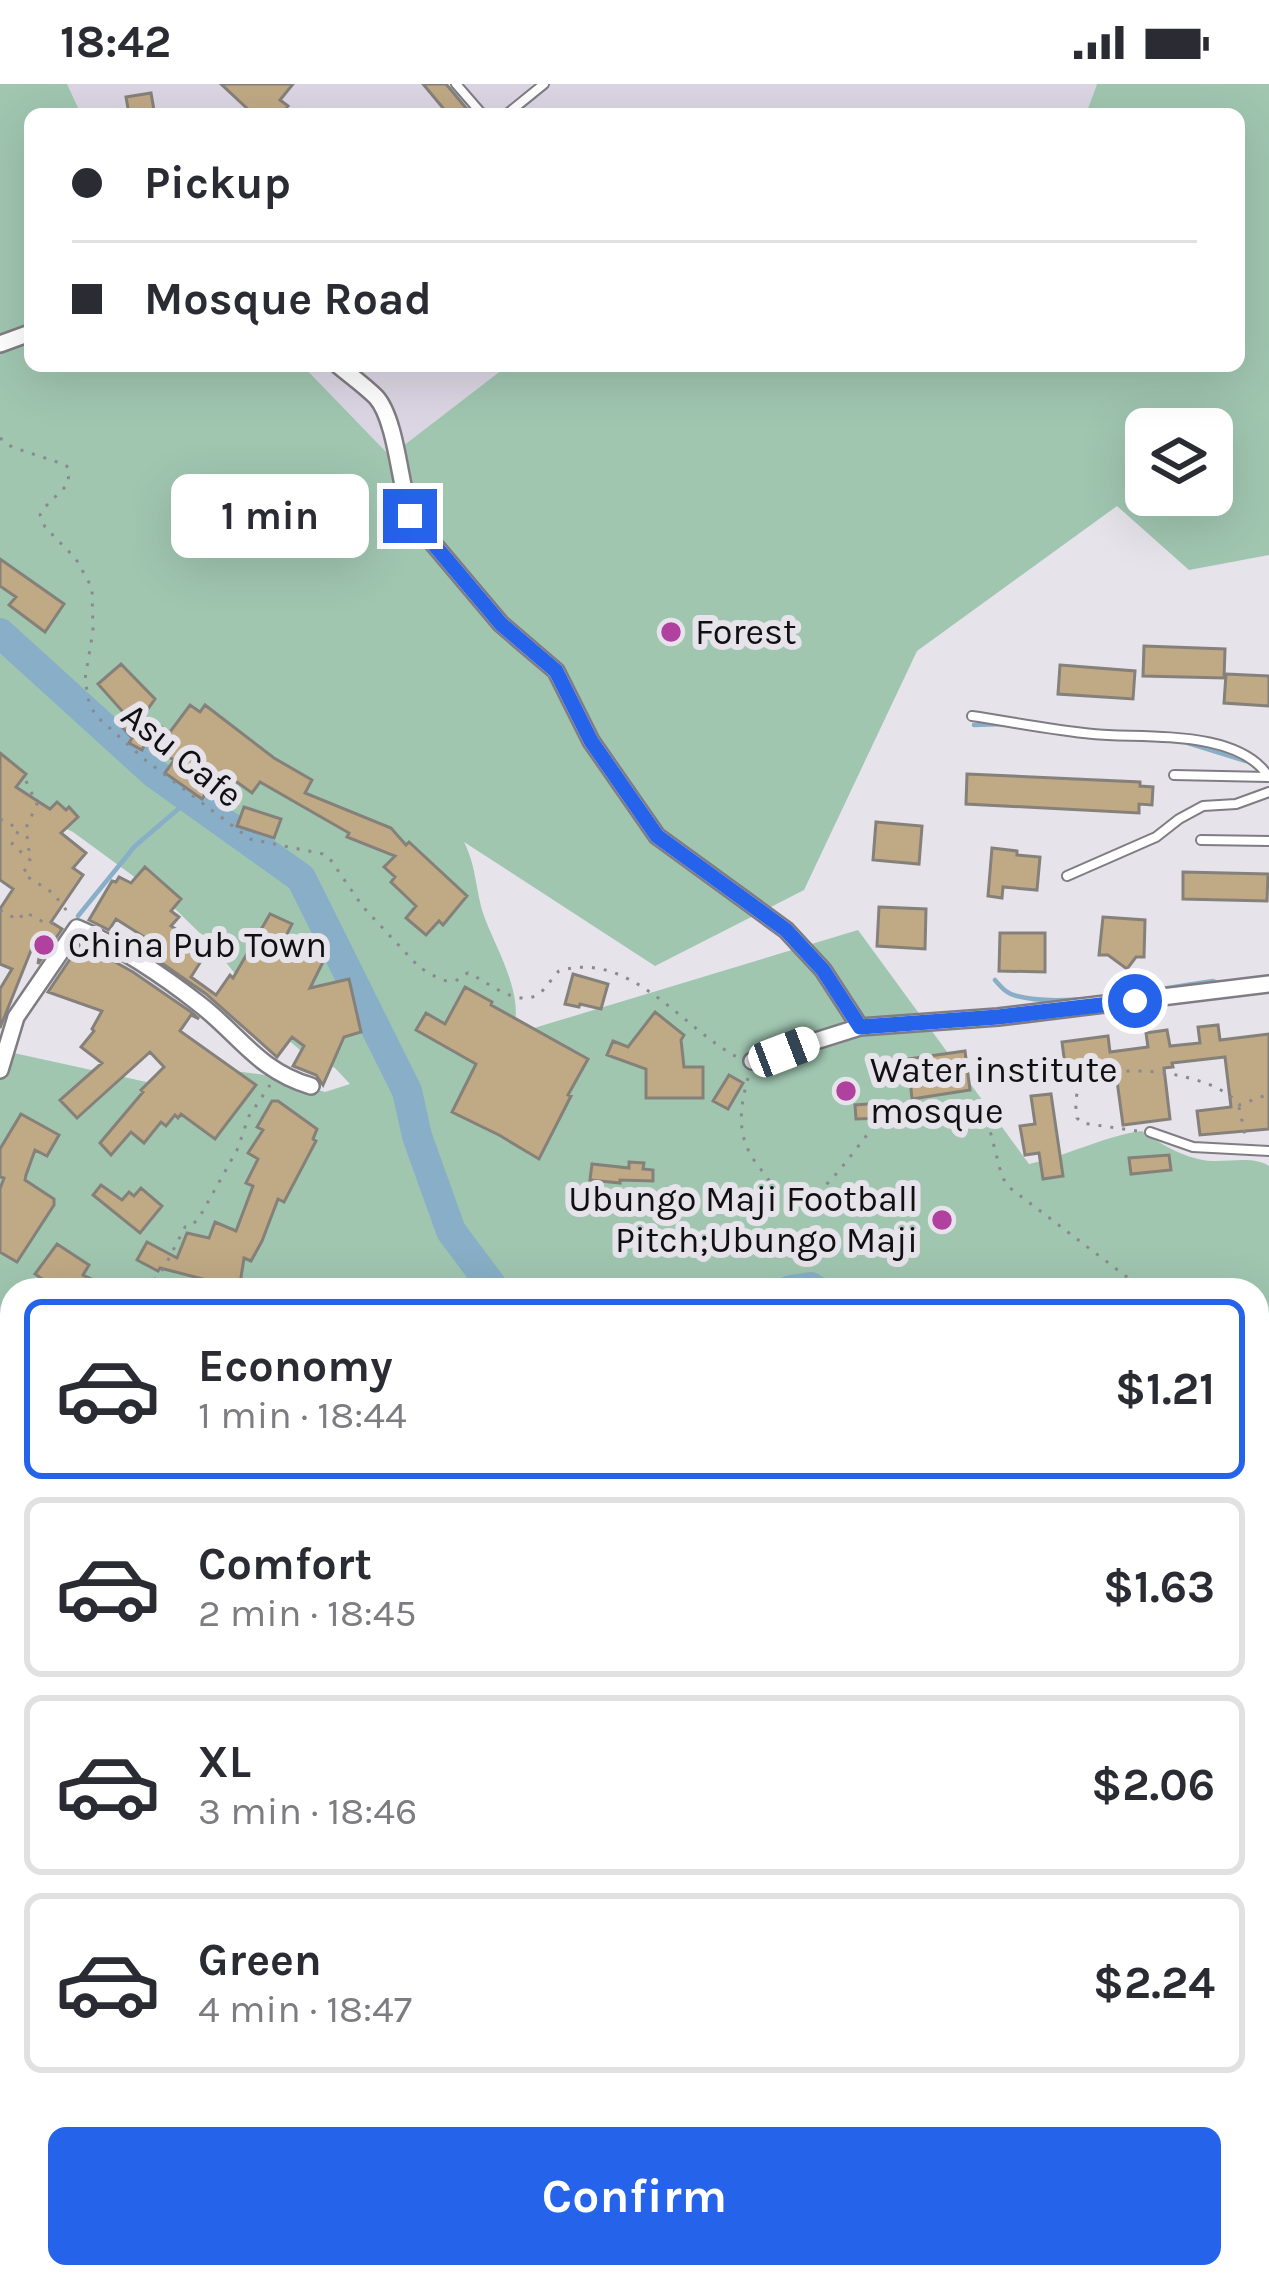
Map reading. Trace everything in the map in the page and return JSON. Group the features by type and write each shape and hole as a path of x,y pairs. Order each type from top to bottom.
{"street":[{"path":"346,372 379,400 389,420 410,516 501,624 556,671 591,741 657,836 786,930 823,970 860,1027"},
{"path":"0,1070 16,1016 77,928 144,965 201,1005 275,1072 310,1086"},
{"path":"752,1061 860,1027 998,1017 1269,984"}],"lane":[{"path":"456,84 477,108"},
{"path":"514,108 544,84"},
{"path":"972,716 1095,734 1162,735 1220,744 1262,766 1269,777"},
{"path":"1174,775 1269,777"},
{"path":"1067,876 1156,837 1203,806 1236,804 1269,792"},
{"path":"1202,840 1269,841"},
{"path":"1150,1132 1193,1148 1269,1151"}],"path":[{"name":"Asu Cafe","path":"0,439 69,470 68,484 40,515 76,559 92,588 93,631 85,679 89,704 96,716 145,759 242,834 323,854 363,907 419,967 442,979 455,981 468,973 522,998 538,995 550,979 568,968 609,970 650,993 734,1056"},
{"path":"26,781 37,804 26,828 30,860 23,874 53,892 77,928"},
{"path":"0,819 17,826 13,844 30,860"},
{"path":"0,910 18,920 25,912 47,925 59,922 77,928"},
{"path":"752,1061 739,1122 742,1135 753,1159 788,1198 800,1201 817,1194 887,1115 971,1101 986,1115 1002,1178 1010,1188 1129,1278"},
{"path":"156,1278 185,1227 199,1218 275,1072"},
{"path":"1150,1132 1082,1123 1077,1118 1076,1094 1099,1077 1119,1073 1186,1076 1229,1093 1239,1105 1246,1141"},
{"path":"1239,1105 1269,1094"}],"shaded area":[{"path":"67,84 1097,84 1088,108 78,108"},
{"path":"309,372 499,372 390,456"}],"green space":[{"path":"0,84 67,84 78,108 24,108 24,372 309,372 390,456 499,372 1245,372 1245,108 1088,108 1097,84 1269,84 1269,555 1189,570 1128,516 1233,516 1233,408 1125,408 1125,513 1117,506 917,651 804,890 655,966 464,842 484,916 513,991 516,1006 511,1035 858,930 1029,1164 1142,1131 1194,1158 1249,1160 1269,1166 1269,1278 0,1278 0,1050 174,1088 234,1071 273,1076 325,1092 350,1084 335,1068 306,1055 286,1038 213,946 166,900 73,832 32,813 0,777"}],"building":[{"path":"221,84 293,84 280,100 286,108 247,108"},
{"path":"423,84 446,84 466,108 443,108"},
{"path":"151,93 154,108 128,108 126,97"},
{"path":"0,559 64,604 45,632 9,605 16,597 0,586"},
{"path":"1144,646 1225,649 1224,678 1143,676"},
{"path":"121,664 155,699 143,716 170,732 190,705 200,712 205,705 274,758 312,780 305,793 391,828 467,896 443,925 439,921 426,935 406,918 416,906 391,882 395,877 384,867 395,856 347,837 349,833 260,782 252,793 222,771 202,799 165,773 174,760 145,744 142,750 129,743 132,738 116,720 124,713 98,684"},
{"path":"1060,665 1135,671 1133,699 1058,694"},
{"path":"1226,674 1269,676 1269,706 1224,703"},
{"path":"0,753 26,774 16,787 50,809 57,802 66,810 69,807 78,817 61,833 86,853 73,868 83,875 51,922 62,929 38,964 41,945 34,943 0,1028 0,989 12,969 0,964 0,909 13,889 0,880"},
{"path":"967,774 1140,782 1140,786 1153,787 1152,805 1139,804 1139,813 966,804"},
{"path":"244,807 281,819 274,838 237,826"},
{"path":"876,822 922,826 919,864 873,860"},
{"path":"992,848 1040,857 1037,890 1003,887 1002,898 988,896"},
{"path":"145,867 181,899 171,911 179,917 171,926 208,950 191,977 216,995 230,975 233,978 270,914 292,924 283,942 307,954 312,945 328,952 310,988 349,979 361,1032 344,1037 323,1085 316,1075 293,1066 304,1046 292,1037 277,1057 206,994 143,950 149,940 116,919 109,930 89,920 112,881 119,877 131,883"},
{"path":"1183,872 1268,874 1267,901 1183,899"},
{"path":"879,907 926,909 925,949 877,946"},
{"path":"1103,917 1145,920 1144,957 1136,957 1127,969 1108,955 1099,955"},
{"path":"1000,933 1045,933 1045,972 999,971"},
{"path":"81,943 191,1012 199,1019 191,1015 180,1031 256,1085 215,1139 181,1114 166,1126 161,1122 144,1143 131,1132 111,1155 100,1143 164,1067 150,1052 77,1118 60,1100 102,1063 81,1047 102,1011 48,992"},
{"path":"573,974 608,984 601,1009 565,1004"},
{"path":"465,987 588,1059 539,1159 452,1112 476,1064 416,1030 426,1013 445,1024"},
{"path":"655,1012 684,1035 684,1067 703,1067 703,1098 646,1098 646,1069 607,1055 613,1041 628,1047"},
{"path":"1218,1025 1220,1040 1269,1034 1269,1129 1200,1135 1197,1111 1231,1107 1225,1057 1164,1068 1170,1119 1123,1125 1115,1066 1066,1073 1062,1042 1108,1036 1110,1052 1148,1047 1146,1033 1167,1030 1170,1046 1200,1043 1198,1027"},
{"path":"965,1051 970,1090 912,1099 908,1059"},
{"path":"729,1075 743,1083 728,1109 713,1101"},
{"path":"1051,1094 1063,1176 1043,1179 1039,1153 1025,1155 1020,1126 1035,1124 1031,1096"},
{"path":"272,1101 278,1101 317,1129 316,1141 284,1202 278,1199 251,1261 244,1258 241,1278 158,1271 137,1260 147,1242 177,1258 187,1233 209,1238 215,1222 236,1231 253,1186 246,1183 258,1159 248,1153 263,1130 257,1127"},
{"path":"882,1103 883,1118 856,1119 855,1105"},
{"path":"21,1114 59,1135 47,1156 35,1150 26,1175 25,1180 54,1199 54,1205 17,1262 0,1252 4,1178 0,1177 0,1149"},
{"path":"1169,1155 1171,1170 1131,1174 1129,1158"},
{"path":"629,1162 644,1163 643,1169 653,1170 653,1181 590,1180 592,1164 629,1168"},
{"path":"101,1185 122,1200 141,1188 162,1206 140,1233 93,1195"},
{"path":"57,1244 89,1265 83,1275 89,1278 35,1274"}],"waterway":[{"path":"0,633 154,773 301,878 407,1091 417,1136 451,1231 486,1278"},
{"path":"974,725 1004,724"},
{"path":"1188,743 1246,761"},
{"path":"78,916 135,846 190,799"},
{"path":"995,980 1013,995 1061,1000 1213,981 1221,984"}],"place":[{"name":"Forest","path":"671,632"},
{"name":"China Pub Town","path":"44,945"},
{"name":"Water institute mosque","path":"846,1091"},
{"name":"Ubungo Maji Football Pitch;Ubungo Maji","path":"942,1220"}],"route":[{"path":"410,516 501,624 556,671 591,741 657,836 786,930 823,970 860,1027 1135,1001"}]}
